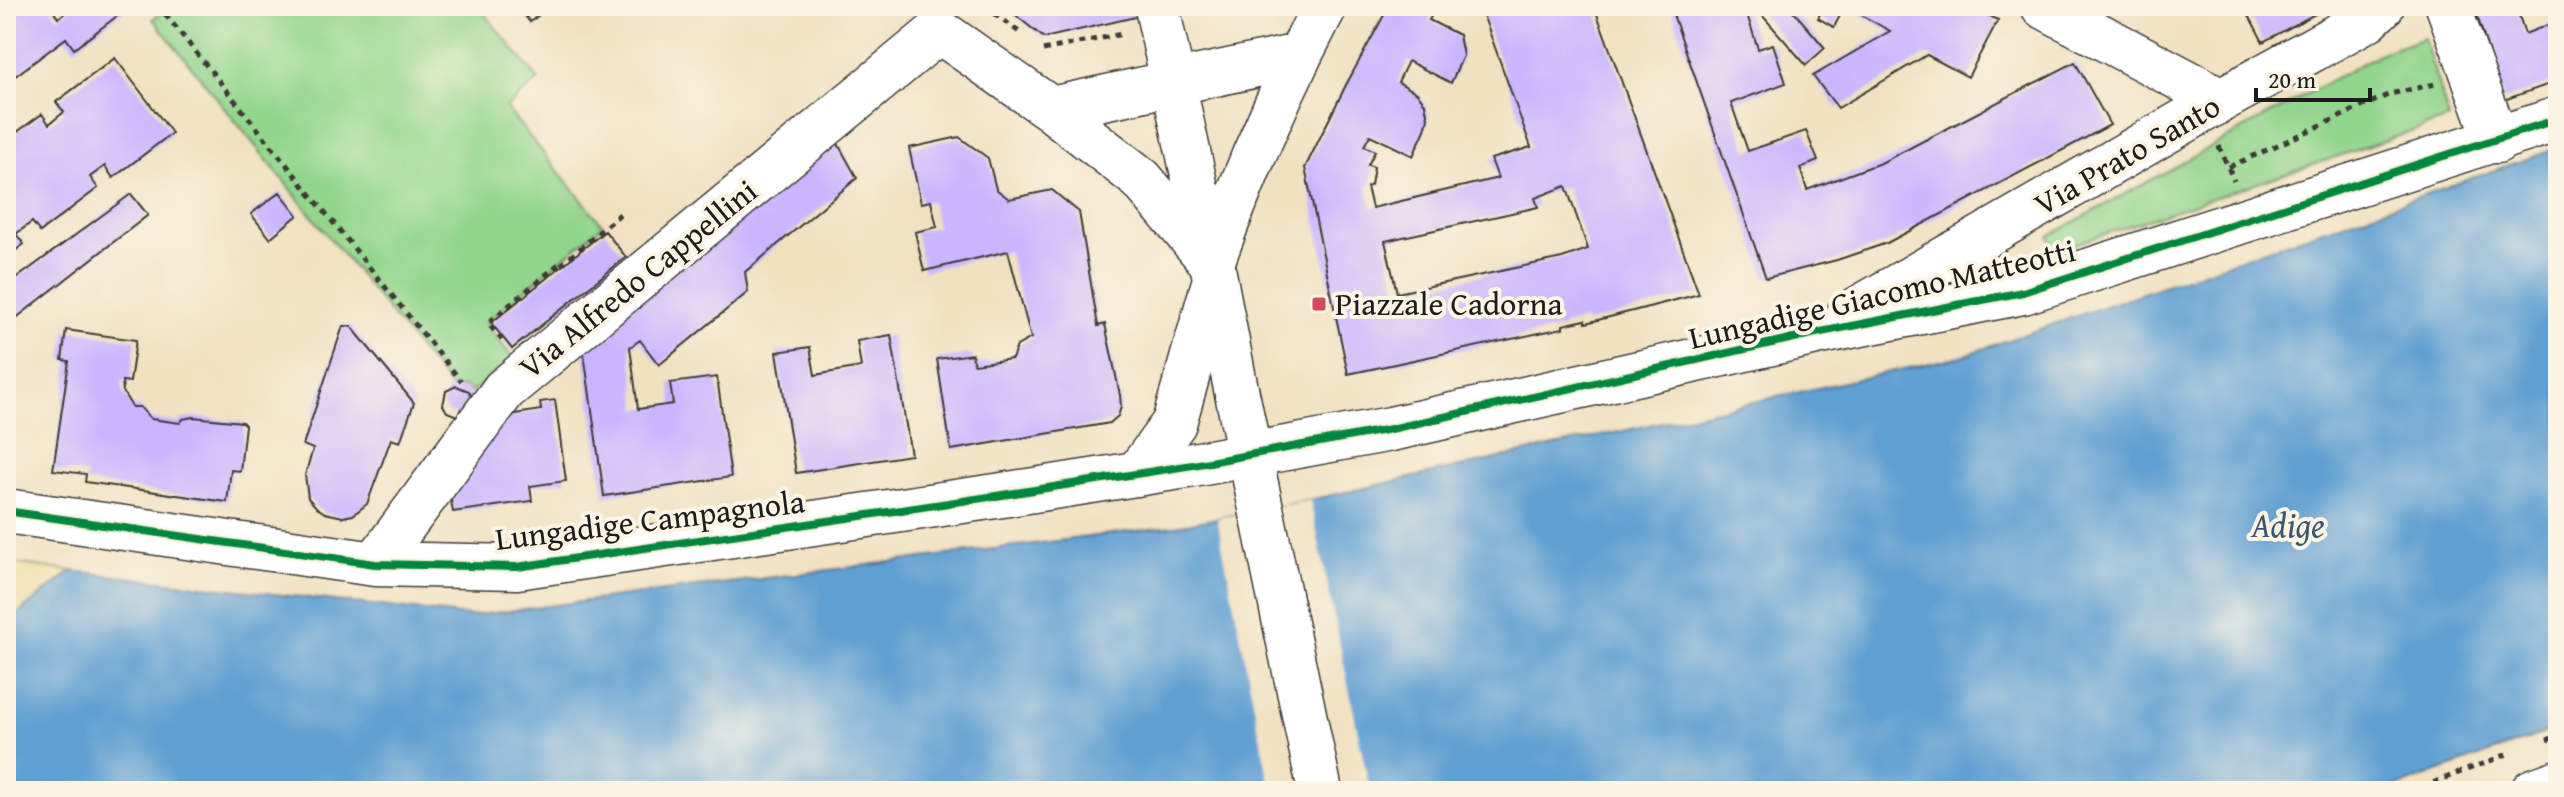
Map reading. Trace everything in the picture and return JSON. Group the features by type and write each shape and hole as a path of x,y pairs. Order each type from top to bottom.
{"street":[{"path":"1137,474 1174,423 1214,271 1242,182 1325,6"},
{"path":"2043,6 2219,119"},
{"name":"Via Prato Santo","path":"1816,333 1996,230 2219,119 2368,19 2382,6"},
{"path":"2448,6 2497,141"},
{"path":"1138,15 1172,83 1214,271 1320,791"},
{"name":"Via Alfredo Cappellini","path":"375,564 504,390 939,31 1051,109"},
{"path":"1051,109 1299,56"},
{"path":"1051,109 1141,179 1214,271"},
{"name":"Lungadige Giacomo Matteotti","path":"1251,455 1391,429 1602,384 1816,333 2023,292 2558,119"},
{"name":"Via Prato Santo","path":"1996,230 1998,256 2005,276 2023,292"},
{"name":"Lungadige Campagnola","path":"6,511 375,564 517,567 1251,455"},
{"path":"2533,791 2558,782"}],"path":[{"path":"165,6 161,9 468,390"},
{"path":"985,6 1028,39"},
{"path":"1036,45 1044,51 1122,35 1138,15"},
{"path":"2229,167 2390,94 2444,82"},
{"path":"2219,119 2229,167 2240,194"},
{"path":"504,343 488,323 620,214"},
{"path":"2545,741 2558,736"},
{"path":"2411,791 2520,750"}],"green space":[{"path":"169,6 478,6 539,80 506,108 603,225 485,323 513,358 471,392 464,387 450,387 153,19"},
{"path":"2424,38 2449,119 2054,251 2049,236 2379,54"}],"sand":[{"path":"6,562 72,571 6,623"}],"water":[{"name":"Adige","path":"2558,148 2558,728 2386,791 6,791 6,623 72,571 469,616 1181,525 1310,500 1962,356"}],"pier":[{"path":"1310,500 1370,791 1271,791 1217,518"}],"building":[{"path":"50,6 58,18 74,6 130,6 74,49 66,38 6,83 6,7"},
{"path":"517,6 550,6 530,22"},
{"path":"1004,6 1178,6 1179,7 1044,38"},
{"path":"1389,6 1437,6 1429,20 1459,35 1463,56 1451,83 1408,61 1398,82 1417,93 1425,104 1428,118 1413,156 1370,135 1364,146 1375,151 1368,165 1374,167 1371,185 1367,187 1372,208 1498,178 1491,159 1531,147 1480,6 1594,6 1699,294 1586,323 1585,320 1563,325 1563,328 1348,374 1305,168","holes":["1566,186 1588,249 1562,258 1397,293 1385,241 1538,207 1535,198"]},
{"path":"1670,6 1730,6 1732,12 1745,8 1758,49 1773,44 1786,83 1731,103 1748,151 1806,131 1818,161 1800,168 1807,190 1883,162 2075,62 2110,125 1887,243 1837,260 1766,278"},
{"path":"1754,6 1789,6 1825,48 1806,65"},
{"path":"1819,6 1845,6 1834,27 1818,18 1823,8"},
{"path":"1845,6 1971,6 1998,20 1968,77 1927,55 1838,108 1813,76 1890,31"},
{"path":"2244,6 2330,6 2263,42"},
{"path":"2474,6 2516,6 2525,34 2558,21 2558,81 2504,100"},
{"path":"115,58 172,133 113,178 105,166 90,177 98,188 40,232 32,222 16,234 24,244 6,258 6,140 42,114 49,124 64,112 56,102"},
{"path":"959,137 988,158 996,189 1009,199 1052,190 1079,212 1098,326 1105,324 1120,395 1118,416 1110,423 951,450 937,359 972,354 974,364 1012,359 1017,346 1031,338 1008,251 924,271 915,232 937,227 931,201 921,203 909,148"},
{"path":"837,142 857,178 745,272 748,292 659,365 640,340 630,347 638,409 673,404 670,383 717,377 731,477 604,496 584,353 580,347"},
{"path":"280,192 298,215 270,238 251,214"},
{"path":"131,194 148,215 6,326 6,286"},
{"path":"605,231 626,257 512,349 491,323"},
{"path":"343,326 351,326 414,403 400,442 391,439 367,504 353,515 343,517 325,513 308,498 305,475 313,449 303,445"},
{"path":"66,330 136,340 130,382 122,381 123,392 132,407 140,407 151,419 180,423 193,417 242,422 245,425 240,471 231,470 227,502 85,482 86,474 53,470 69,361 62,360"},
{"path":"891,335 911,455 796,473 777,352 810,347 815,375 861,367 857,341"},
{"path":"456,386 469,391 472,399 458,416 447,412 443,405 446,391"},
{"path":"555,400 566,481 530,486 532,501 453,512 448,484 513,402 515,414 541,410 540,402"}],"cycle path":[{"path":"6,511 375,564 517,567 996,496 1391,429 1816,333 2023,292 2558,119"}],"place":[{"name":"Piazzale Cadorna","path":"1319,304"}]}
